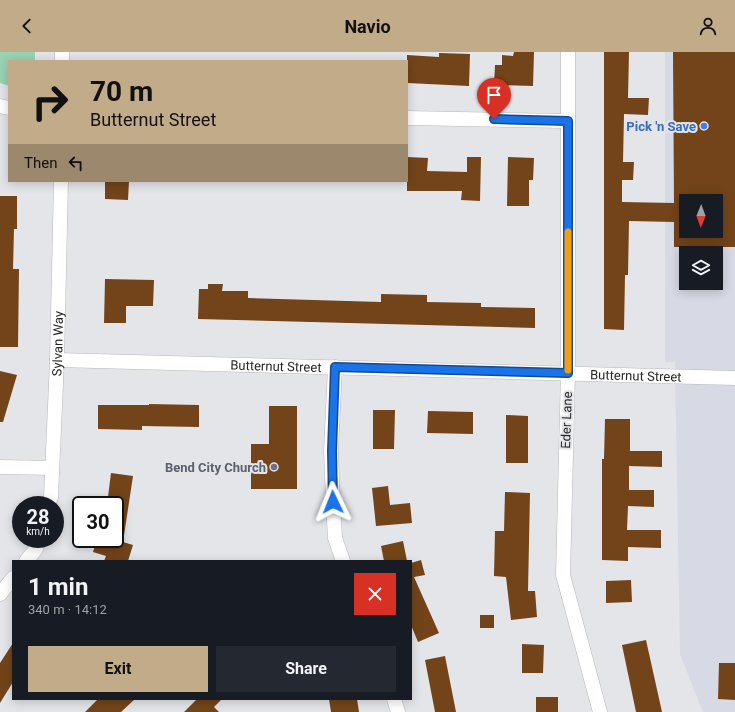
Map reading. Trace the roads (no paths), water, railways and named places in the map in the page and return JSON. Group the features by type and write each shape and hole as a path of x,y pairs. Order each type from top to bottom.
{"street":[{"name":"Eder Lane","path":"568,52 568,373 563,575 600,712"},
{"path":"408,118 568,121"},
{"name":"Sylvan Way","path":"51,496 57,360 61,182"},
{"name":"Butternut Street","path":"57,360 735,378"},
{"path":"335,367 332,451 333,502 335,538 343,560"},
{"path":"0,466 52,468"},
{"path":"27,560 36,548"},
{"path":"0,594 12,579"},
{"path":"394,700 398,712"}],"place":[{"name":"Pick 'n Save","path":"704,126"},
{"name":"Bend City Church","path":"274,467"}]}
